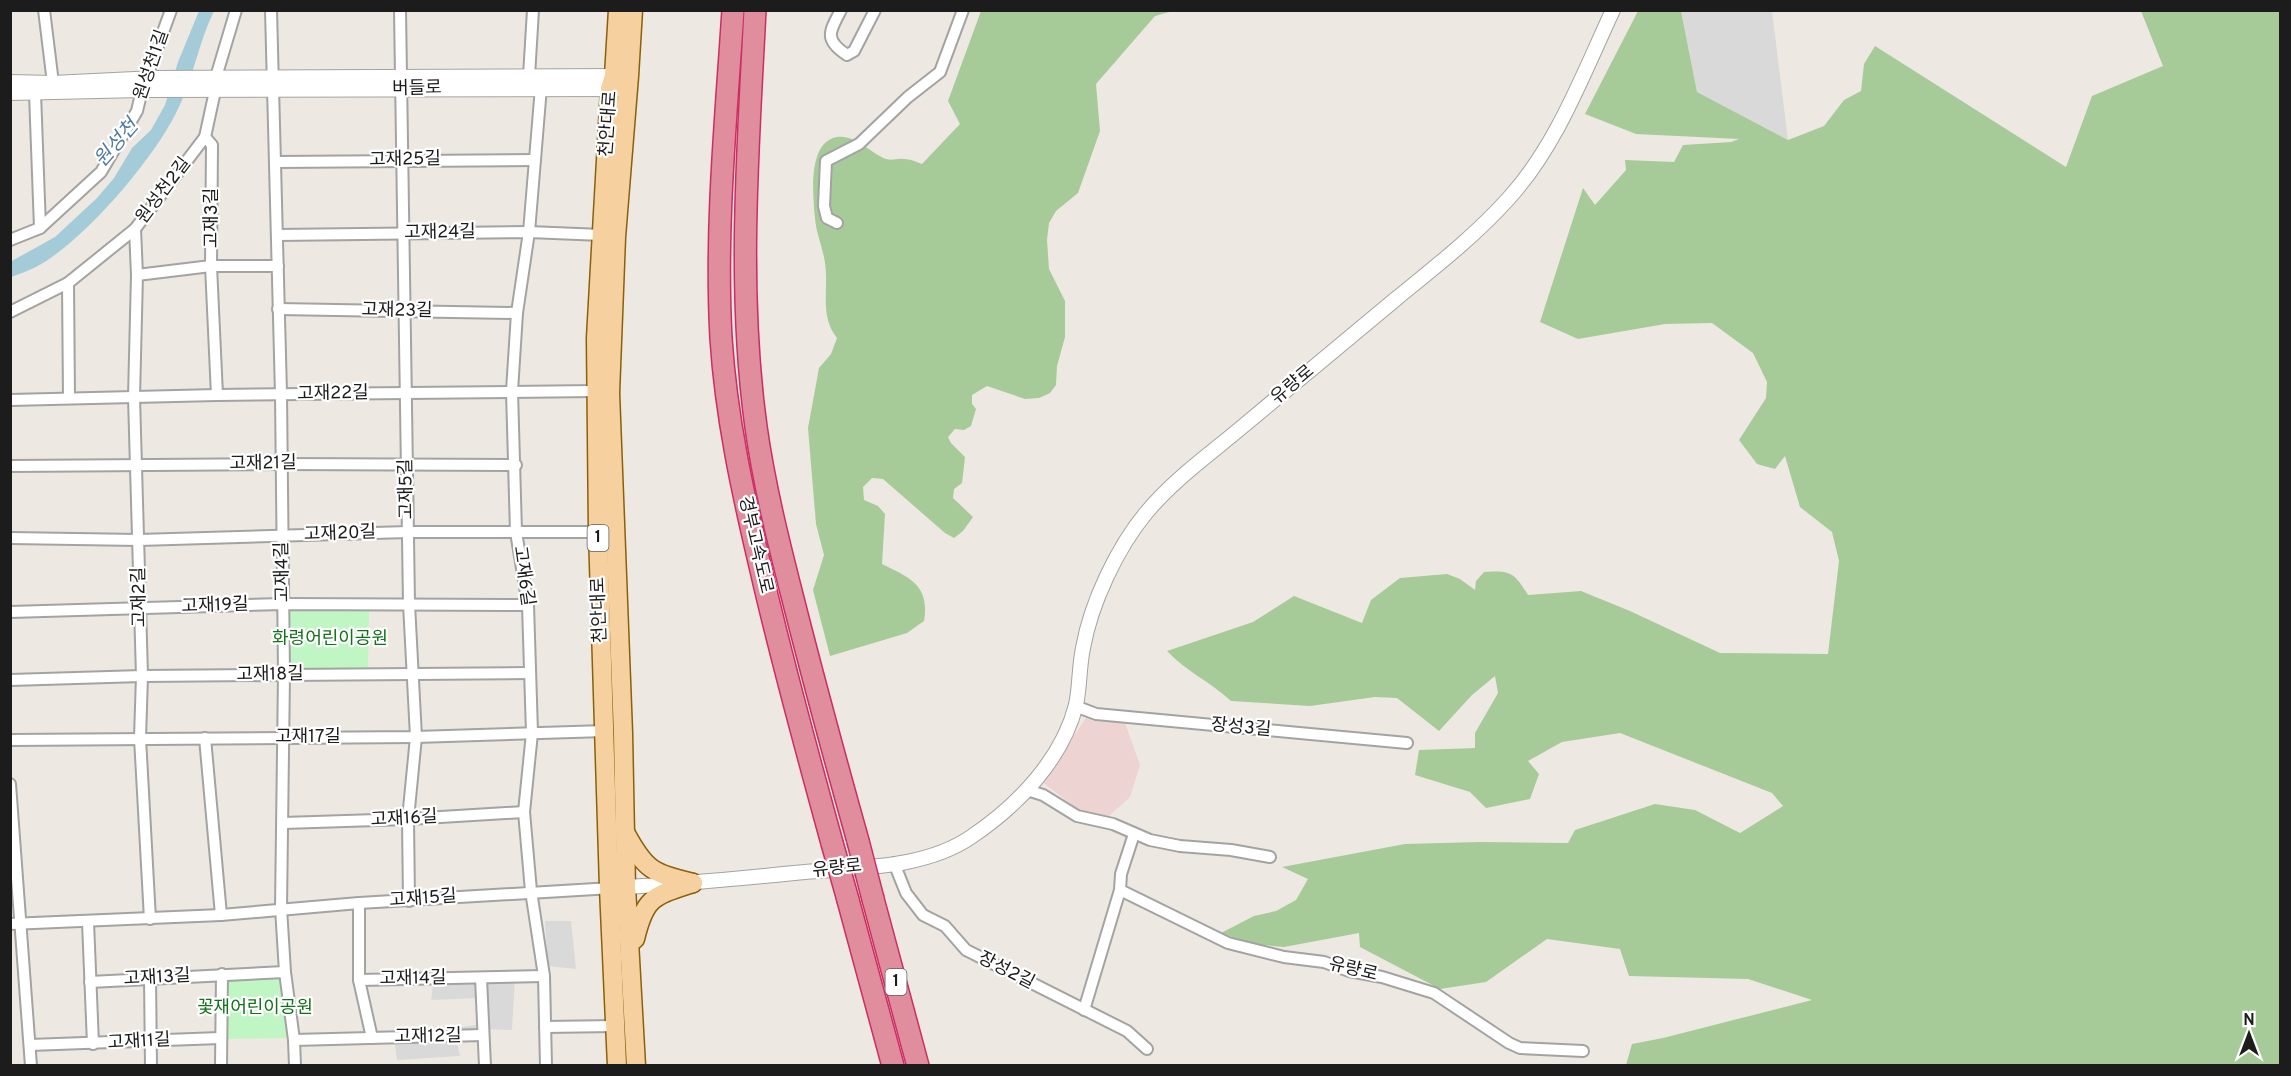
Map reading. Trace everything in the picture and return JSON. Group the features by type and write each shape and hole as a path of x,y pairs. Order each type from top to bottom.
{"highway":[{"name":"경부고속도로","path":"734,10 722,174 720,265 721,337 730,422 743,496 780,652 893,1065"},
{"name":"경부고속도로","path":"755,10 746,253 747,342 756,428 773,518 918,1065"}],"main road":[{"name":"천안대로","path":"617,1065 615,1026 617,888 625,831 610,393 620,82 618,10"},
{"name":"천안대로","path":"633,10 620,82 602,235 596,338 596,391 604,731 617,888 630,960 636,1065"},
{"path":"625,831 638,857 653,872 693,883"},
{"path":"630,960 640,915 654,898 693,883"}],"street":[{"path":"44,10 53,82"},
{"name":"원성천1길","path":"10,240 40,228 101,172 137,111 149,84 171,10"},
{"name":"원성천2길","path":"10,312 68,283 135,229 205,137 212,84 236,10"},
{"name":"고재4길","path":"271,10 282,394 284,674 281,909 295,1065"},
{"name":"고재5길","path":"400,10 409,604 416,737 408,819 409,901"},
{"path":"529,76 533,10"},
{"path":"841,10 831,29 830,38 836,48 847,55 854,51 875,10"},
{"path":"837,223 827,218 824,206 826,161 859,144 908,97 940,72 963,10"},
{"name":"유량로","path":"617,888 693,883 894,863 939,853 969,839 1016,802 1049,761 1067,728 1075,706 1082,651 1090,613 1105,581 1146,513 1204,459 1443,260 1511,196 1529,173 1561,120 1613,10"},
{"name":"버들로","path":"401,83 529,76 620,82"},
{"path":"10,82 149,84"},
{"name":"버들로","path":"149,84 401,83 541,87 620,82"},
{"path":"10,93 149,84"},
{"name":"고재6길","path":"541,87 530,232 517,313 512,391 516,465 516,532 528,605 532,733 524,812 531,891 544,976 546,1065"},
{"path":"35,93 40,228"},
{"name":"고재3길","path":"205,137 212,145 211,266 217,395"},
{"name":"고재25길","path":"276,162 535,159"},
{"name":"고재2길","path":"135,229 137,275 134,397 140,540 139,608 142,676 140,738 150,919"},
{"name":"고재24길","path":"277,235 530,232 602,235"},
{"path":"137,275 211,266"},
{"name":"고재3길","path":"211,266 278,266"},
{"path":"68,283 69,398"},
{"name":"고재23길","path":"278,309 517,313"},
{"name":"고재22길","path":"10,400 282,394 596,391"},
{"name":"고재21길","path":"10,466 516,465"},
{"name":"고재20길","path":"10,538 140,540 408,532 598,532"},
{"name":"고재19길","path":"10,612 284,604 528,605"},
{"name":"고재18길","path":"10,680 284,674 529,673"},
{"name":"장성3길","path":"1075,706 1096,714 1407,743"},
{"name":"고재17길","path":"10,740 416,737 604,731"},
{"path":"205,738 221,915"},
{"path":"10,784 16,924 31,1065"},
{"path":"1027,790 1043,795 1077,816 1113,824 1150,840 1270,857"},
{"name":"고재16길","path":"283,823 524,812"},
{"path":"1084,1011 1134,834"},
{"name":"장성2길","path":"894,863 906,893 922,915 945,926 966,951 1127,1031 1147,1049"},
{"name":"고재15길","path":"16,924 221,915 531,891 617,888"},
{"name":"유량로","path":"1120,890 1228,943 1284,957 1324,962 1348,971 1382,977 1434,993 1509,1043 1521,1048 1583,1051"},
{"name":"고재14길","path":"359,903 358,980 544,976"},
{"path":"88,922 93,1044"},
{"name":"고재13길","path":"90,982 285,972"},
{"path":"221,1065 222,974"},
{"path":"150,978 151,1065"},
{"name":"고재12길","path":"481,978 485,1065"},
{"name":"고재12길","path":"358,980 372,1038"},
{"path":"545,1027 615,1026"},
{"name":"고재12길","path":"294,1040 483,1035"},
{"name":"고재11길","path":"30,1045 220,1038"}],"shaded area":[{"path":"1681,11 1772,11 1788,140 1697,92"},
{"path":"1086,718 1093,721 1125,723 1140,765 1130,797 1109,816 1079,810 1042,782"},
{"path":"545,921 571,921 576,969 548,966"},
{"path":"515,977 512,1030 483,1029 456,1037 460,1056 397,1060 394,1037 482,1024 481,998 431,1000 434,978"}],"green space":[{"path":"981,11 1173,11 1155,16 1096,84 1100,131 1078,193 1056,211 1049,223 1047,240 1049,269 1065,301 1065,337 1057,366 1056,385 1050,393 1039,398 1025,399 987,386 972,395 972,404 976,409 971,426 964,430 955,429 948,437 965,457 962,483 954,489 953,498 973,517 963,531 954,538 945,533 883,479 872,478 863,487 864,500 878,506 885,514 882,564 916,584 924,599 924,621 907,633 830,656 813,590 824,555 816,524 808,428 819,368 831,354 837,338 831,329 826,311 825,263 816,224 813,197 816,159 827,141 843,137 856,141 886,159 906,159 922,164 960,124 948,101"},
{"path":"1638,11 1681,11 1697,92 1788,140 1824,126 1844,100 1861,91 1864,64 1875,46 2066,167 2092,96 2163,66 2141,11 2280,11 2280,1065 1626,1065 1632,1044 1812,1000 1748,979 1629,976 1620,949 1547,939 1486,982 1440,989 1360,947 1359,933 1284,947 1253,944 1221,933 1254,916 1276,911 1296,900 1308,879 1282,867 1405,844 1568,843 1575,830 1655,804 1695,810 1740,833 1783,806 1772,793 1620,733 1562,742 1528,761 1539,774 1530,799 1486,808 1470,792 1415,775 1419,750 1475,748 1475,733 1498,693 1495,676 1472,695 1439,731 1397,698 1375,697 1310,706 1231,701 1167,651 1253,622 1294,596 1362,623 1371,600 1400,578 1447,574 1460,579 1475,590 1476,581 1484,572 1493,571 1511,574 1519,581 1528,595 1581,591 1720,653 1828,654 1839,561 1832,532 1800,507 1785,456 1775,469 1757,464 1739,440 1766,398 1767,382 1753,353 1712,323 1665,324 1578,339 1540,322 1583,188 1595,205 1626,170 1625,160 1674,162 1683,145 1731,142 1739,139 1636,134 1585,114"},
{"name":"화령어린이공원","path":"294,607 369,607 368,668 295,670 291,668 290,612"},
{"name":"꽃재어린이공원","path":"279,977 285,983 286,1038 224,1039 224,983 227,978"}],"water":[{"path":"199,11 214,11 182,101 151,154 115,199 74,239 36,267 11,277 10,262 55,237 97,198 114,178 132,148 151,130 165,105 178,62"}],"water label":[{"name":"원성천","path":"117,144"}]}
